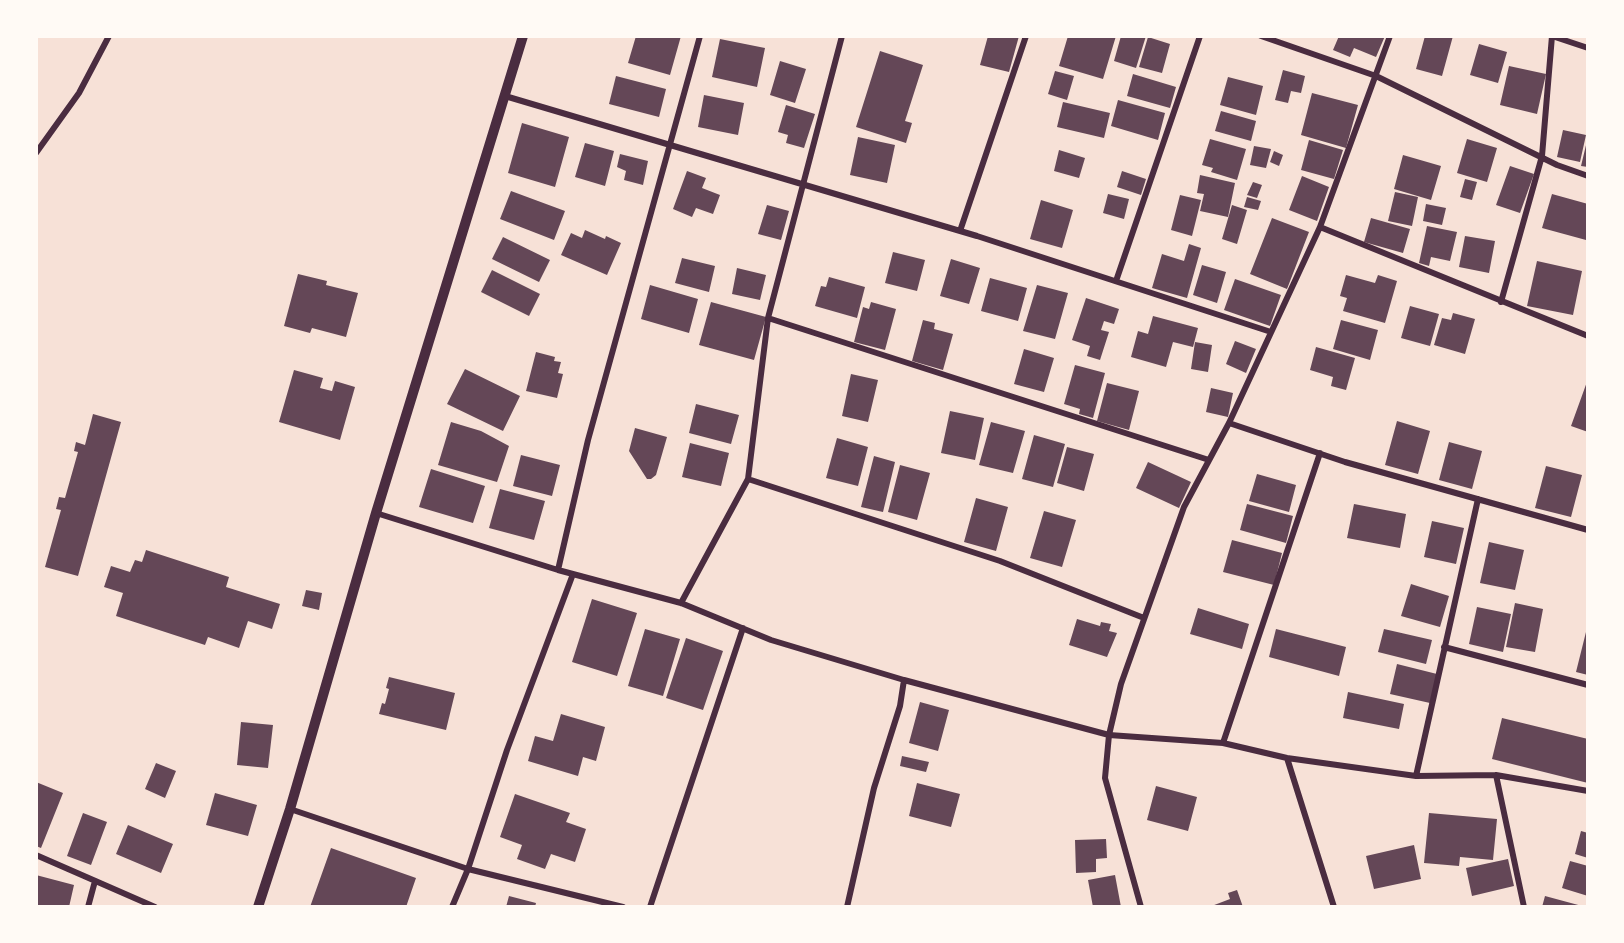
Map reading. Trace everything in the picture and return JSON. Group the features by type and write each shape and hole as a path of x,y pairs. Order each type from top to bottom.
{"street":[{"path":"36,153 79,93 109,36"},
{"path":"258,907 523,36"},
{"path":"558,570 588,440 700,36"},
{"path":"681,603 748,479 768,318 842,36"},
{"path":"960,231 1026,36"},
{"path":"1116,281 1200,36"},
{"path":"1261,36 1376,76 1557,165 1588,176"},
{"path":"1141,907 1105,777 1109,735 1121,684 1184,507 1229,423 1320,227 1390,36"},
{"path":"1501,302 1542,156 1552,36 1588,48"},
{"path":"505,96 960,231 1271,332"},
{"path":"1320,227 1588,336"},
{"path":"768,318 1209,460"},
{"path":"1229,423 1320,453 1588,530"},
{"path":"1223,743 1320,453"},
{"path":"748,479 1000,561 1144,618"},
{"path":"1416,776 1478,499"},
{"path":"376,513 558,570 681,603 771,640 904,680 1109,735 1223,743 1287,758 1416,776 1496,775 1588,791"},
{"path":"452,907 468,869 507,750 573,574"},
{"path":"650,907 743,628"},
{"path":"1444,647 1588,685"},
{"path":"847,907 874,788 900,706 904,680"},
{"path":"1287,758 1334,907"},
{"path":"1496,775 1524,907"},
{"path":"290,808 468,869 623,907"},
{"path":"36,855 155,907"},
{"path":"88,907 95,881"}],"building":[{"path":"636,36 681,36 670,75 628,63"},
{"path":"988,36 1019,36 1009,72 980,65"},
{"path":"1068,36 1116,36 1103,79 1059,66"},
{"path":"1121,36 1146,36 1136,68 1114,61"},
{"path":"1339,36 1385,36 1376,57 1354,48 1350,57 1333,50"},
{"path":"1425,36 1453,36 1442,76 1416,69"},
{"path":"1148,37 1170,44 1162,73 1139,67"},
{"path":"720,39 765,48 757,87 712,77"},
{"path":"1479,44 1507,52 1498,83 1470,75"},
{"path":"880,51 923,65 905,121 912,123 906,143 856,127"},
{"path":"780,61 806,69 795,103 770,95"},
{"path":"1509,66 1546,74 1537,114 1500,105"},
{"path":"1283,70 1305,76 1301,93 1291,91 1288,103 1275,100"},
{"path":"1055,71 1074,76 1067,100 1048,94"},
{"path":"1133,74 1176,87 1170,108 1127,96"},
{"path":"616,76 666,89 659,117 609,104"},
{"path":"1228,77 1263,86 1256,115 1220,105"},
{"path":"1312,93 1358,105 1346,148 1301,135"},
{"path":"704,95 744,103 738,135 698,127"},
{"path":"1118,100 1165,113 1158,140 1111,126"},
{"path":"1063,102 1110,113 1104,138 1057,127"},
{"path":"786,105 815,114 804,148 786,143 788,135 778,132"},
{"path":"1221,111 1256,121 1251,141 1215,131"},
{"path":"522,123 569,137 555,187 508,173"},
{"path":"1563,130 1586,135 1580,162 1557,157"},
{"path":"858,137 895,145 887,183 850,175"},
{"path":"1210,139 1246,149 1237,180 1211,172 1213,168 1202,165"},
{"path":"1467,139 1497,148 1487,182 1457,173"},
{"path":"1309,140 1343,150 1334,179 1301,170"},
{"path":"1588,141 1588,167 1581,166"},
{"path":"585,143 614,151 605,186 575,177"},
{"path":"1254,146 1271,149 1266,168 1250,165"},
{"path":"1059,150 1085,158 1079,178 1054,171"},
{"path":"1274,151 1283,155 1279,166 1270,162"},
{"path":"620,154 648,161 643,185 624,180 626,171 617,167"},
{"path":"1403,155 1441,166 1431,200 1394,189"},
{"path":"1510,166 1534,174 1520,213 1496,205"},
{"path":"687,171 706,178 702,188 720,195 713,214 696,208 692,217 673,209"},
{"path":"1122,171 1146,179 1141,195 1117,187"},
{"path":"1200,175 1235,183 1228,217 1200,211 1204,194 1197,193"},
{"path":"1302,176 1329,187 1317,221 1289,210"},
{"path":"1465,179 1477,182 1472,200 1460,197"},
{"path":"1253,182 1262,185 1257,198 1247,195"},
{"path":"511,191 565,211 554,240 500,219"},
{"path":"1395,192 1418,197 1412,226 1388,221"},
{"path":"1108,194 1129,199 1124,219 1103,213"},
{"path":"1552,194 1588,204 1586,240 1542,228"},
{"path":"1180,195 1201,200 1192,236 1171,230"},
{"path":"1247,197 1261,201 1258,210 1244,207"},
{"path":"1041,200 1073,210 1062,248 1030,239"},
{"path":"1426,204 1446,208 1442,225 1423,221"},
{"path":"767,205 789,211 781,240 758,234"},
{"path":"1232,205 1247,210 1237,244 1222,239"},
{"path":"1272,218 1309,232 1287,289 1250,274"},
{"path":"1371,218 1410,229 1403,253 1364,242"},
{"path":"1427,226 1457,232 1450,261 1431,257 1429,266 1419,263"},
{"path":"585,230 621,243 607,275 561,255 571,233 582,238"},
{"path":"1465,236 1495,241 1489,273 1459,267"},
{"path":"503,237 550,260 539,282 492,259"},
{"path":"1189,244 1201,248 1187,298 1152,288 1162,254 1184,261"},
{"path":"893,252 925,260 917,291 885,283"},
{"path":"682,258 715,266 709,292 675,283"},
{"path":"951,259 980,268 969,304 940,296"},
{"path":"1537,261 1582,271 1573,315 1527,306"},
{"path":"1202,265 1226,272 1217,303 1193,295"},
{"path":"737,268 766,275 760,300 732,294"},
{"path":"492,270 540,294 529,316 481,292"},
{"path":"298,274 327,281 326,285 358,293 346,337 312,328 310,333 284,326"},
{"path":"1346,275 1375,283 1378,275 1397,281 1385,323 1343,311 1347,298 1340,296"},
{"path":"829,277 865,287 857,318 815,306 821,286 826,287"},
{"path":"990,278 1027,288 1018,321 981,311"},
{"path":"1235,279 1281,295 1270,326 1224,310"},
{"path":"650,285 698,299 689,333 641,319"},
{"path":"1037,285 1068,293 1055,339 1023,331"},
{"path":"1086,298 1119,309 1114,324 1104,321 1101,330 1109,332 1100,360 1087,356 1090,346 1072,340"},
{"path":"711,302 766,317 754,360 699,345"},
{"path":"871,302 896,309 885,350 854,342 863,307 869,309"},
{"path":"1410,306 1439,314 1430,346 1401,338"},
{"path":"1453,313 1475,319 1465,354 1434,345 1442,318 1451,320"},
{"path":"1153,316 1198,328 1193,347 1173,342 1166,367 1131,357 1138,331 1148,334"},
{"path":"923,320 935,323 934,329 953,334 943,370 912,361"},
{"path":"1341,320 1378,330 1370,360 1333,349"},
{"path":"1235,341 1256,349 1246,373 1226,364"},
{"path":"1195,342 1212,345 1208,372 1191,369"},
{"path":"1316,347 1355,358 1346,390 1331,386 1333,377 1310,370"},
{"path":"1024,349 1054,358 1044,392 1014,384"},
{"path":"536,352 555,357 554,361 561,362 558,373 563,374 557,398 526,391"},
{"path":"1075,365 1105,373 1093,418 1079,414 1080,409 1064,404"},
{"path":"465,369 520,396 503,431 447,404"},
{"path":"294,370 323,378 320,388 332,391 335,381 355,387 340,440 279,422"},
{"path":"851,374 878,380 868,422 842,416"},
{"path":"1588,379 1588,432 1571,426"},
{"path":"1107,383 1139,391 1129,430 1097,421"},
{"path":"1211,388 1233,393 1228,417 1206,412"},
{"path":"696,404 739,415 731,444 689,433"},
{"path":"950,411 984,418 975,460 941,453"},
{"path":"93,414 121,422 78,576 45,567 61,510 56,509 59,497 65,498 78,452 74,451 76,442 85,445"},
{"path":"1397,421 1430,431 1418,474 1385,465"},
{"path":"451,422 481,431 509,446 497,482 438,465"},
{"path":"991,422 1025,431 1013,473 979,465"},
{"path":"635,428 667,437 656,475 651,479 647,479 629,451"},
{"path":"1034,435 1065,444 1053,487 1022,479"},
{"path":"837,438 868,447 858,486 826,478"},
{"path":"1449,442 1482,451 1472,489 1439,480"},
{"path":"690,443 729,453 721,486 682,477"},
{"path":"1067,447 1094,454 1084,491 1057,483"},
{"path":"521,455 560,465 552,496 513,486"},
{"path":"874,456 895,462 883,512 861,507"},
{"path":"1148,462 1191,482 1179,508 1136,488"},
{"path":"900,465 930,473 917,520 888,512"},
{"path":"1546,466 1582,475 1571,517 1535,508"},
{"path":"431,469 485,486 473,523 419,507"},
{"path":"1257,474 1296,485 1289,512 1249,501"},
{"path":"500,489 545,501 534,540 489,528"},
{"path":"976,498 1008,507 996,551 964,542"},
{"path":"1247,504 1293,516 1286,543 1240,530"},
{"path":"1354,504 1406,514 1400,548 1347,538"},
{"path":"1044,511 1076,520 1062,567 1030,558"},
{"path":"1432,521 1464,528 1456,564 1424,557"},
{"path":"1232,540 1282,553 1274,585 1223,572"},
{"path":"1489,542 1524,550 1515,590 1480,583"},
{"path":"146,550 229,577 226,587 280,604 272,629 248,621 239,648 208,637 205,645 116,616 123,593 104,587 111,566 130,572 135,560 142,562"},
{"path":"1411,584 1449,596 1440,627 1401,616"},
{"path":"306,590 322,593 319,610 302,606"},
{"path":"592,599 637,613 617,676 572,662"},
{"path":"1515,603 1543,609 1535,652 1506,647"},
{"path":"1477,607 1511,614 1503,652 1469,644"},
{"path":"1198,608 1249,624 1242,649 1190,634"},
{"path":"1077,619 1100,626 1101,622 1111,624 1109,631 1117,633 1107,657 1069,645"},
{"path":"645,629 680,639 663,696 628,686"},
{"path":"1276,629 1346,647 1339,676 1269,657"},
{"path":"1384,629 1432,640 1426,664 1378,652"},
{"path":"1586,632 1588,633 1588,675 1576,672"},
{"path":"686,638 723,651 703,710 666,698"},
{"path":"1397,664 1437,674 1430,703 1390,694"},
{"path":"389,677 455,693 446,730 379,714 382,703 385,704"},
{"path":"1348,692 1404,704 1399,729 1343,718"},
{"path":"920,702 949,710 938,751 909,743"},
{"path":"561,714 605,727 596,761 583,757 578,776 528,761 535,736 553,741"},
{"path":"1502,718 1588,739 1588,783 1492,759"},
{"path":"241,722 273,725 268,768 237,765"},
{"path":"902,756 929,762 926,772 900,766"},
{"path":"156,763 176,771 165,798 145,789"},
{"path":"36,782 63,793 41,848 36,846"},
{"path":"917,783 960,794 951,827 909,816"},
{"path":"1156,786 1197,797 1188,831 1147,820"},
{"path":"215,793 257,805 248,836 206,825"},
{"path":"515,794 570,813 566,822 586,829 575,862 551,854 545,869 517,859 522,845 500,837"},
{"path":"83,813 107,822 91,865 67,856"},
{"path":"1429,813 1497,819 1493,860 1460,857 1459,866 1424,863"},
{"path":"128,825 173,844 161,873 116,854"},
{"path":"1581,831 1588,833 1588,858 1575,854"},
{"path":"1106,839 1107,858 1096,859 1096,872 1076,873 1075,840"},
{"path":"1414,845 1421,879 1374,889 1366,856"},
{"path":"331,848 416,878 406,907 310,907"},
{"path":"1508,859 1514,886 1472,896 1466,868"},
{"path":"1570,861 1588,866 1588,896 1562,888"},
{"path":"36,875 74,885 69,907 36,907"},
{"path":"1115,875 1121,907 1093,907 1088,880"},
{"path":"1237,890 1243,907 1209,907 1230,899 1228,893"},
{"path":"509,896 536,903 535,907 506,907"},
{"path":"1545,896 1582,906 1582,907 1542,907"}]}
